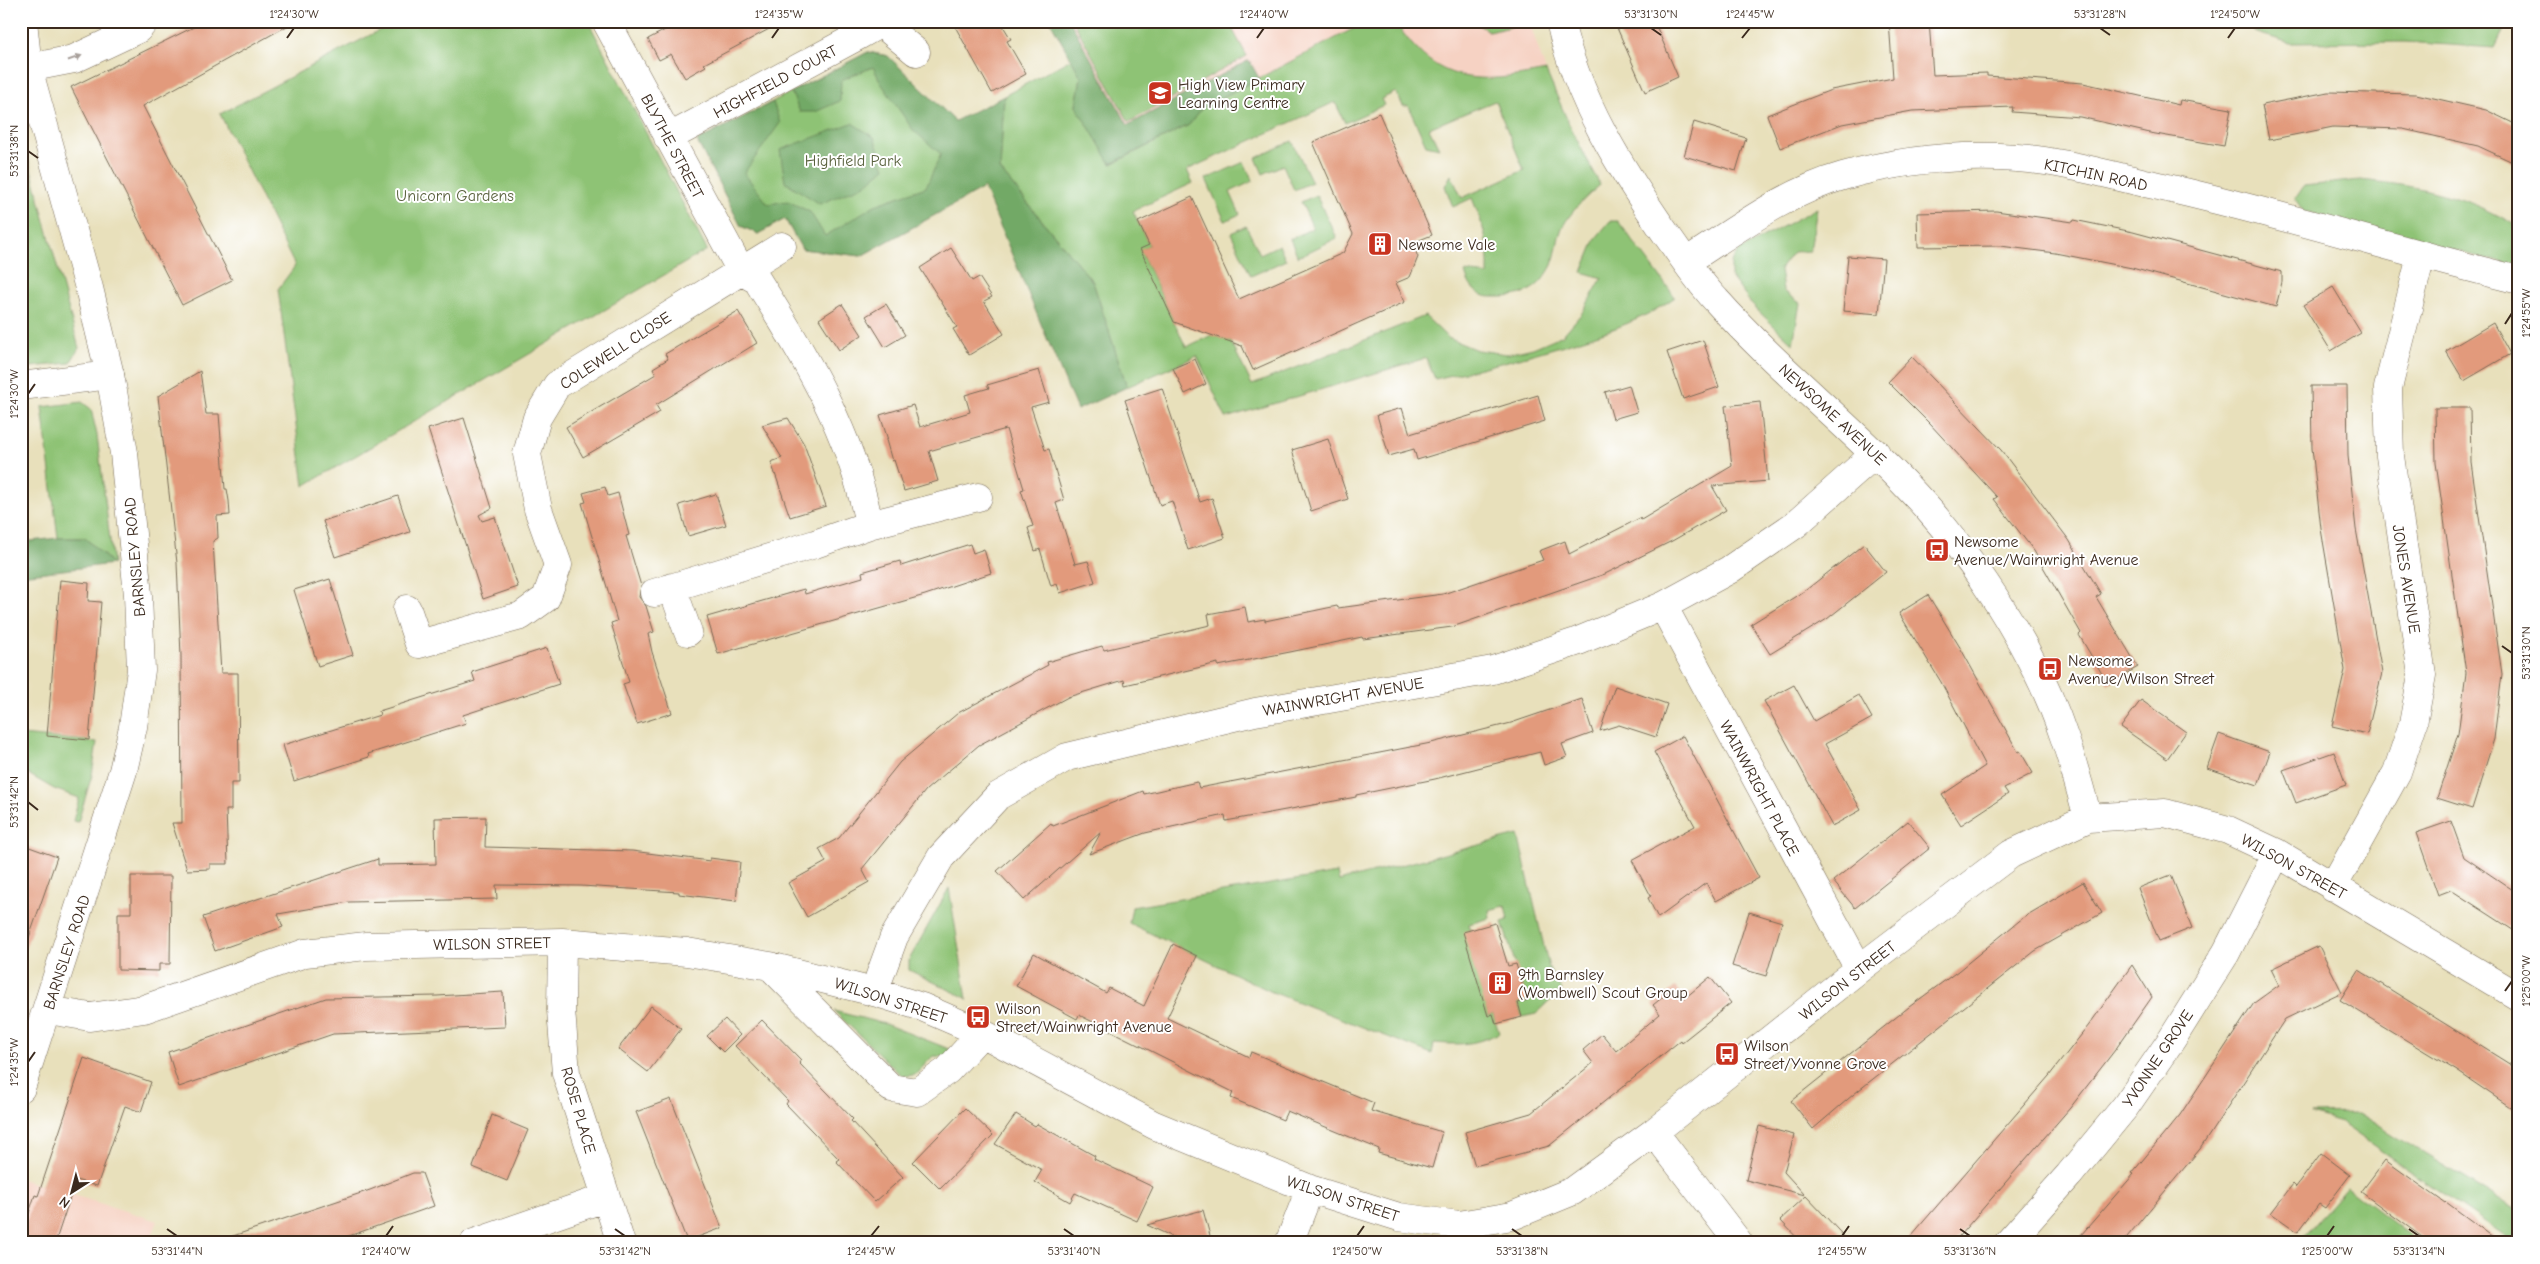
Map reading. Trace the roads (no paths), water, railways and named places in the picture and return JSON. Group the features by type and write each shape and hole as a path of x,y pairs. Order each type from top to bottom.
{"street":[{"name":"BARNSLEY ROAD","path":"21,1088 48,1010 123,771 133,727 141,670 133,533 124,453 110,375 90,288 28,68 23,21"},
{"path":"28,68 74,59 138,28 145,21"},
{"name":"BLYTHE STREET","path":"606,21 741,271"},
{"name":"NEWSOME AVENUE","path":"1560,21 1566,47 1597,120 1631,183 1686,262 1715,299 1780,365 1876,453 1930,510 1980,575 2033,662 2072,758 2088,818"},
{"name":"HIGHFIELD COURT","path":"668,138 880,22 916,52"},
{"name":"KITCHIN ROAD","path":"1686,262 1770,208 1833,180 1897,163 1958,156 2018,158 2075,168 2238,204 2421,256 2519,280"},
{"name":"COLEWELL CLOSE","path":"407,609 419,644 521,616 546,598 558,564 538,508 527,454 537,418 557,385 782,246"},
{"name":"JONES AVENUE","path":"2333,886 2397,772 2413,724 2422,675 2390,456 2388,388 2421,256"},
{"path":"741,271 757,280 831,406 865,503 869,525"},
{"path":"21,386 110,375"},
{"name":"WAINWRIGHT AVENUE","path":"874,992 894,937 941,857 998,796 1067,757 1254,712 1493,670 1576,642 1663,606 1729,570 1796,524 1876,453"},
{"path":"688,632 663,590 815,544 869,525 978,497"},
{"name":"WAINWRIGHT PLACE","path":"1663,606 1859,970"},
{"name":"WILSON STREET","path":"48,1010 90,1016 144,1008 305,953 366,946 562,942 687,952 770,966 874,992 922,1007 982,1033 1154,1125 1310,1189 1399,1217 1459,1225 1512,1216 1573,1191 1654,1132 1859,970 2011,854 2088,818 2165,813 2228,830 2277,853 2519,997"},
{"name":"YVONNE GROVE","path":"2008,1243 2069,1176 2124,1107 2167,1046 2226,953 2277,853"},
{"name":"ROSE PLACE","path":"562,942 562,1010 566,1073 605,1198 622,1243"},
{"path":"770,966 891,1088 917,1092 948,1070 982,1033"},
{"path":"1654,1132 1739,1243"},
{"path":"1289,1243 1310,1189"},
{"path":"474,1243 605,1198"}],"place":[{"name":"High View Primary Learning Centre","path":"1160,93"},
{"name":"Newsome Vale","path":"1380,244"},
{"name":"Newsome Avenue/Wainwright Avenue","path":"1937,550"},
{"name":"Newsome Avenue/Wilson Street","path":"2050,669"},
{"name":"9th Barnsley (Wombwell) Scout Group","path":"1500,983"},
{"name":"Wilson Street/Wainwright Avenue","path":"978,1017"},
{"name":"Wilson Street/Yvonne Grove","path":"1727,1054"}],"park label":[{"name":"Highfield Park","path":"853,160"},
{"name":"Unicorn Gardens","path":"455,195"}]}
